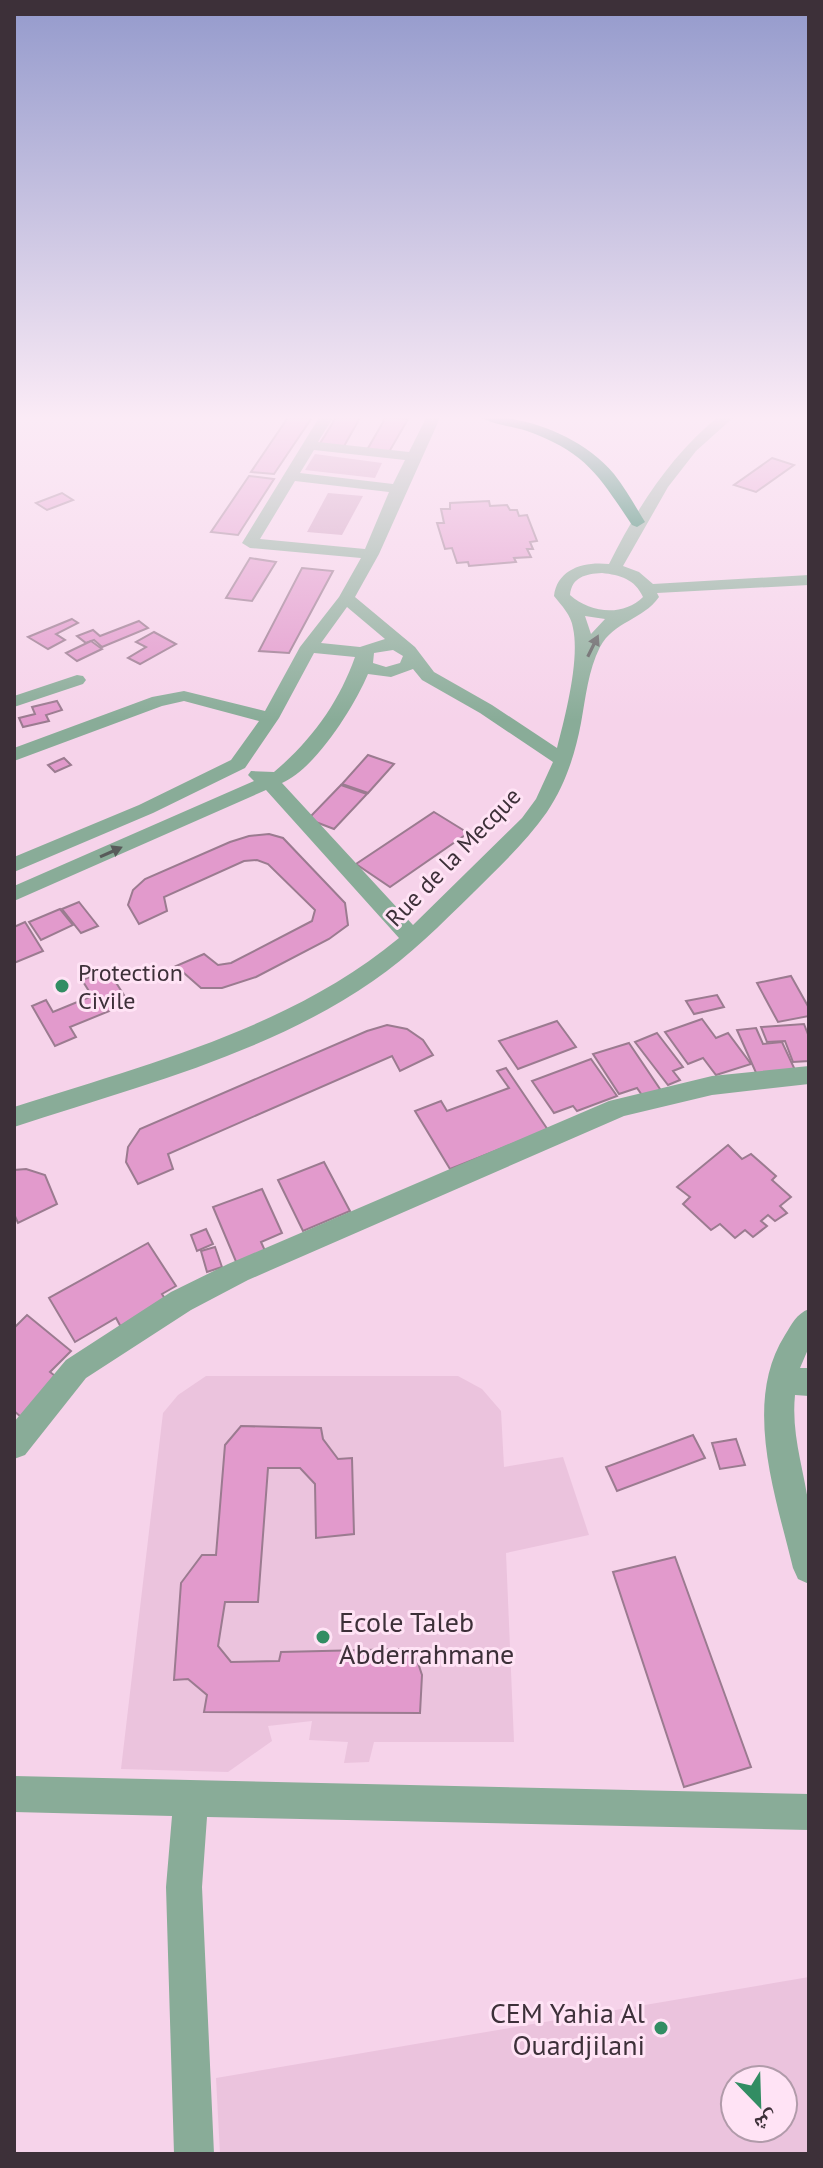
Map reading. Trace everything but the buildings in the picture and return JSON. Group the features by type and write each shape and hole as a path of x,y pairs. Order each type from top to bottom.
{"highway":[{"path":"634,517 637,522"}],"street":[{"path":"266,517 250,543 371,554"},
{"path":"14,865 146,809 238,764 270,718 309,647 346,598 371,554 386,517"},
{"path":"614,569 640,517"},
{"path":"614,569 637,576 650,589 651,597 647,604 626,614 598,634 580,672 584,631 581,618 562,596 564,580 584,570 614,569"},
{"path":"650,589 809,580"},
{"path":"346,598 408,652 428,676 486,709 562,760"},
{"path":"569,604 592,614 626,614"},
{"path":"309,647 362,657 381,644 408,652"},
{"path":"357,684 407,666 408,652"},
{"path":"362,657 370,669 428,676"},
{"path":"14,894 270,782 301,759 357,684 362,657"},
{"name":"Rue de la Mecque","path":"14,1117 245,1039 300,1014 350,986 413,939 484,870 544,801 562,760 573,721 580,672"},
{"path":"14,702 77,680"},
{"path":"14,755 158,701 184,696 270,718"},
{"path":"238,764 270,782 413,939"},
{"path":"52,847 69,870"},
{"path":"14,1445 76,1369 181,1301 238,1272 618,1108 680,1090 743,1080 809,1075"},
{"path":"809,1322 798,1334 796,1382 778,1433 809,1568"},
{"path":"14,1794 809,1812"},
{"path":"191,1797 184,1887 194,2154"}],"shaded area":[{"path":"315,517 352,517 342,535 307,532"},
{"name":"Ecole Taleb Abderrahmane","path":"206,1376 458,1376 482,1389 501,1411 504,1467 563,1457 589,1535 506,1553 514,1742 374,1742 369,1762 344,1763 348,1742 309,1740 312,1721 268,1726 272,1741 228,1772 121,1769 163,1413 178,1395"},
{"name":"CEM Yahia Al Ouardjilani","path":"809,1977 809,2154 220,2154 216,2078"}],"place":[{"name":"Protection Civile","path":"62,986"},
{"name":"Ecole Taleb Abderrahmane","path":"323,1637"},
{"name":"CEM Yahia Al Ouardjilani","path":"661,2028"}]}
